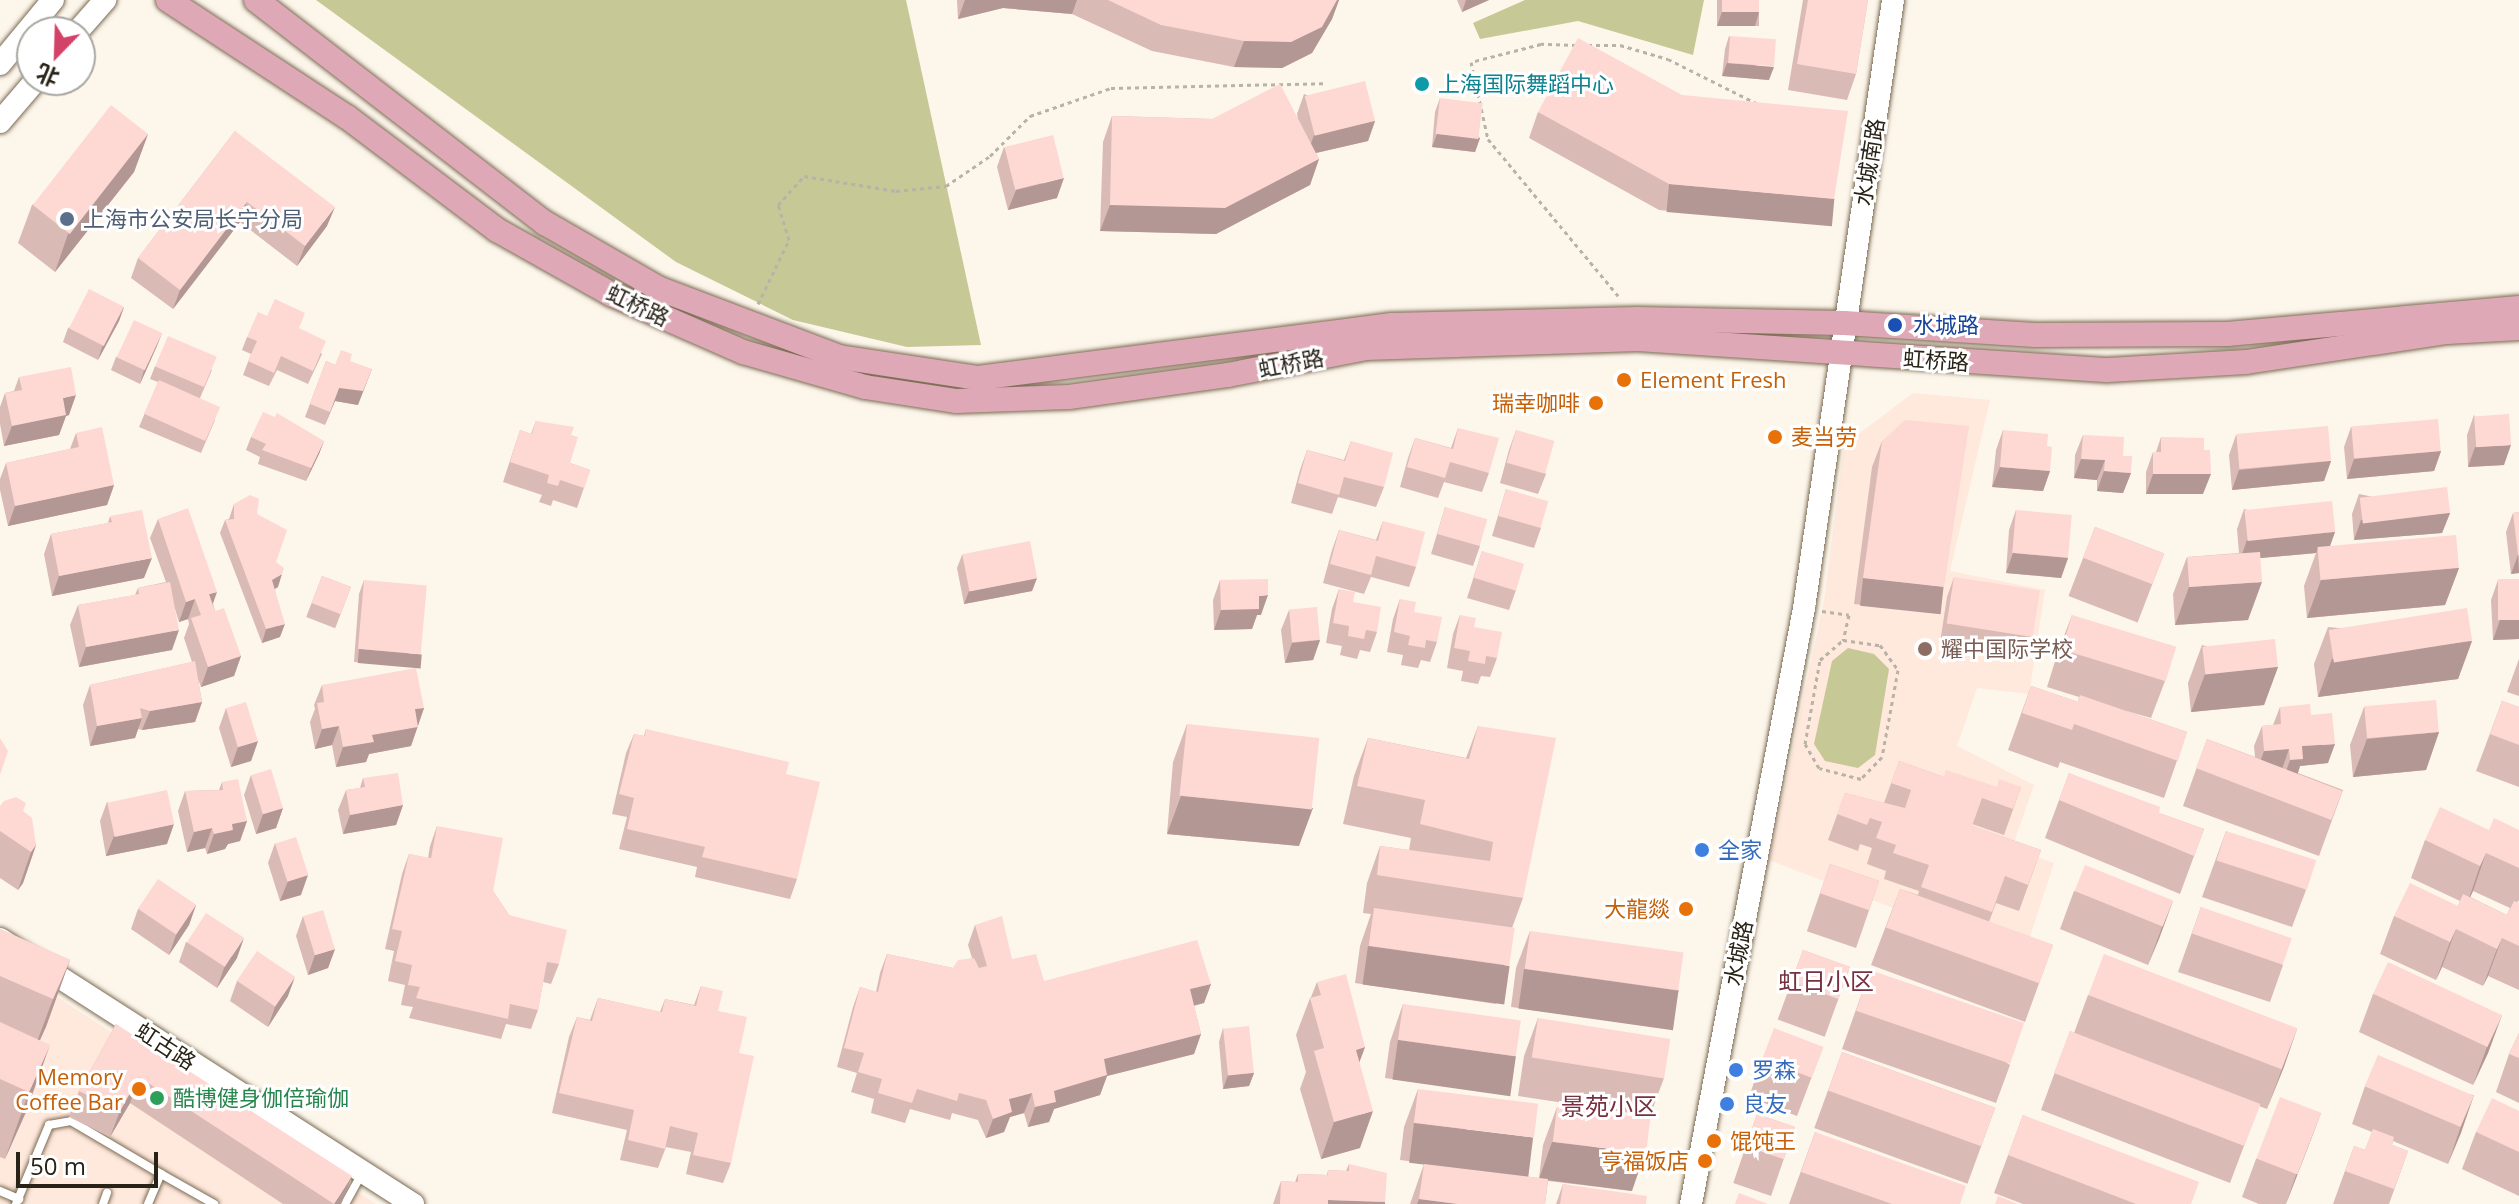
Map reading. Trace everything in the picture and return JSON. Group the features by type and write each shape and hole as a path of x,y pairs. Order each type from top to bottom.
{"main road":[{"name":"虹桥路","path":"168,0 347,117 497,230 599,287 743,352 865,387 957,401 1069,397 1228,375 1366,348 1638,339 2108,370 2246,362 2447,332 2519,328"},
{"name":"虹桥路","path":"256,0 545,223 660,289 746,325 839,357 978,378 1392,325 1637,319 1844,323 2035,335 2227,334 2519,308"}],"street":[{"path":"0,64 53,0"},
{"path":"91,16 105,0"},
{"name":"水城南路","path":"1844,323 1893,0"},
{"path":"0,122 22,96"},
{"name":"水城路","path":"1691,1204 1804,608 1844,323"},
{"name":"虹古路","path":"0,939 413,1204"}],"lane":[{"path":"0,1191 18,1202 49,1125 71,1121 214,1204"},
{"path":"345,1204 362,1173"},
{"path":"148,1204 161,1174"},
{"path":"103,1204 107,1193"}],"path":[{"path":"1637,319 1488,139 1471,62 1541,44 1620,45 1668,59 1759,105"},
{"path":"746,325 781,264 789,240 778,205 804,176 896,191 946,186 990,156 1030,116 1111,88 1324,83"},
{"path":"1843,640 1880,645 1898,670 1882,757 1861,779 1819,768 1805,744 1820,660 1843,640"}],"shaded area":[{"name":"耀中国际学校","path":"1913,393 1990,400 1950,571 2045,590 2029,694 1977,688 1957,746 2034,785 2012,848 2054,863 2023,958 1769,860 1824,601 1844,445"},
{"path":"0,960 376,1204 0,1204"}],"green space":[{"path":"316,0 906,0 981,345 907,347 793,320 676,262"},
{"path":"1525,0 1704,0 1693,55 1578,21 1480,39 1473,23"},
{"path":"1848,648 1874,654 1889,669 1875,755 1858,768 1825,761 1814,744 1832,661"}],"building":[{"path":"1108,0 1337,0 1322,27 1291,42 1244,41 1161,25"},
{"path":"1722,0 1759,0 1759,12 1722,12"},
{"path":"1808,0 1868,0 1856,74 1797,64"},
{"path":"1730,36 1776,39 1774,66 1728,63"},
{"path":"1578,38 1682,95 1848,111 1834,199 1669,184 1538,112"},
{"path":"1365,81 1375,121 1315,136 1305,96"},
{"path":"1280,84 1319,159 1225,208 1110,205 1112,116 1212,119"},
{"path":"1440,98 1483,103 1478,139 1436,134"},
{"path":"111,105 148,134 70,234 33,205"},
{"path":"235,131 335,207 305,246 247,202 180,290 138,258"},
{"path":"1053,135 1064,178 1015,190 1004,147"},
{"path":"89,289 124,307 104,346 69,328"},
{"path":"275,299 305,313 299,328 326,341 313,371 281,356 274,373 248,361 257,341 247,337 258,312 267,316"},
{"path":"134,320 162,333 145,370 117,357"},
{"path":"168,336 217,357 204,387 155,366"},
{"path":"341,350 352,354 350,361 372,369 363,391 339,388 330,412 310,404 326,361 335,365"},
{"path":"71,367 76,395 63,398 66,415 12,426 5,393 22,390 19,377"},
{"path":"159,380 220,407 205,441 144,414"},
{"path":"263,412 275,417 277,413 324,441 311,468 262,450 266,444 251,437"},
{"path":"2509,414 2511,445 2476,447 2474,416"},
{"path":"2438,419 2441,451 2354,458 2351,427"},
{"path":"1905,420 1969,426 1944,587 1863,578 1882,441"},
{"path":"536,421 574,427 571,435 578,437 570,463 590,470 584,488 560,480 558,486 547,483 549,475 510,462 520,430 532,434"},
{"path":"2328,426 2331,461 2239,469 2236,434"},
{"path":"102,427 114,485 15,506 6,463 79,447 76,433"},
{"path":"1458,428 1499,438 1489,473 1450,462 1445,478 1407,467 1415,438 1453,449"},
{"path":"1516,430 1554,441 1545,474 1507,463"},
{"path":"2003,430 2048,434 2047,446 2052,447 2050,471 2000,467"},
{"path":"2083,435 2124,437 2123,456 2132,456 2131,473 2104,471 2105,460 2081,459"},
{"path":"2161,437 2204,438 2204,450 2210,450 2211,474 2153,474 2153,452 2161,452"},
{"path":"1351,441 1393,453 1384,487 1344,477 1339,495 1298,483 1307,450 1345,461"},
{"path":"2447,487 2450,513 2363,524 2360,498"},
{"path":"1506,489 1548,501 1541,528 1498,516"},
{"path":"250,495 259,499 257,514 287,530 276,562 284,568 282,574 272,580 285,624 266,629 225,520 234,519 234,504"},
{"path":"2332,501 2335,532 2248,541 2244,510"},
{"path":"1445,507 1487,519 1480,546 1437,534"},
{"path":"188,508 217,592 209,594 215,611 224,608 241,656 208,667 191,618 201,615 195,599 186,602 158,519"},
{"path":"142,510 152,558 59,576 51,534 112,522 110,516"},
{"path":"2016,510 2072,515 2068,558 2012,553"},
{"path":"2519,512 2519,555 2518,555 2513,513"},
{"path":"1383,521 1425,532 1416,567 1376,556 1371,575 1330,564 1339,530 1378,541"},
{"path":"2095,527 2164,554 2152,584 2083,558"},
{"path":"2456,535 2459,568 2320,580 2318,547"},
{"path":"1030,541 1037,578 970,591 962,554"},
{"path":"1482,551 1524,564 1516,591 1474,578"},
{"path":"2260,552 2262,582 2189,587 2187,557"},
{"path":"322,576 351,587 341,614 312,603"},
{"path":"1954,577 2040,591 2033,637 1947,623"},
{"path":"1268,579 1268,595 1259,596 1259,609 1221,610 1220,580"},
{"path":"2498,579 2519,579 2519,620 2498,620"},
{"path":"364,580 427,585 421,654 358,649"},
{"path":"170,582 179,630 86,647 78,605 139,594 138,588"},
{"path":"1339,589 1355,592 1353,602 1381,607 1377,632 1366,630 1364,639 1348,636 1349,626 1333,623"},
{"path":"1400,599 1416,602 1414,612 1442,617 1437,642 1426,640 1425,648 1408,645 1410,636 1394,632"},
{"path":"1317,607 1320,640 1292,642 1289,609"},
{"path":"2467,608 2472,641 2334,662 2329,630"},
{"path":"1460,615 1476,618 1474,627 1502,632 1497,658 1486,656 1485,664 1468,661 1470,651 1454,648"},
{"path":"2072,615 2176,647 2166,681 2061,649"},
{"path":"2275,639 2278,667 2205,674 2202,647"},
{"path":"195,661 202,702 150,711 140,708 142,718 97,726 90,685"},
{"path":"416,668 424,708 415,709 418,727 372,735 374,742 343,747 339,726 322,729 317,703 324,702 322,685"},
{"path":"2031,686 2078,702 2080,695 2187,732 2178,761 2074,724 2072,730 2022,713"},
{"path":"2436,700 2439,732 2367,738 2364,706"},
{"path":"2502,701 2519,707 2519,745 2490,734"},
{"path":"246,702 258,741 238,747 226,708"},
{"path":"2310,704 2311,715 2332,713 2335,744 2302,746 2303,759 2290,760 2289,749 2264,751 2262,726 2281,724 2280,707"},
{"path":"1187,724 1319,738 1312,810 1179,796"},
{"path":"1478,726 1556,738 1523,898 1377,875 1380,846 1490,861 1493,842 1420,824 1425,800 1357,786 1368,738 1469,759"},
{"path":"646,729 789,762 786,774 820,782 797,879 702,857 705,847 627,829 634,798 619,794 634,734 645,736"},
{"path":"0,738 8,751 0,775"},
{"path":"2207,739 2342,791 2331,820 2196,768"},
{"path":"1899,761 1944,777 1946,770 1997,787 1999,779 2021,787 2013,809 1982,798 1972,826 2041,850 2028,885 2005,876 1992,912 1921,887 1929,865 1893,853 1896,845 1876,838 1882,822 1870,818 1867,825 1837,814 1845,793 1905,808 1911,790 1891,783"},
{"path":"271,769 283,808 263,814 251,775"},
{"path":"398,773 403,805 350,815 346,790 365,787 363,778"},
{"path":"2069,773 2160,807 2159,813 2204,829 2194,856 2059,800"},
{"path":"238,779 247,821 232,824 233,830 214,834 212,828 194,832 185,791 223,790 222,782"},
{"path":"167,790 174,824 115,837 107,803"},
{"path":"16,797 26,803 23,811 32,818 36,845 31,852 0,831 0,806"},
{"path":"2440,807 2489,830 2494,818 2519,830 2519,868 2486,853 2480,866 2425,840"},
{"path":"437,826 503,838 493,891 509,915 567,930 559,964 547,962 538,1010 510,1004 508,1019 416,998 420,987 408,985 412,965 395,961 402,931 392,929 409,854 431,858"},
{"path":"2226,831 2316,860 2307,890 2216,860"},
{"path":"296,837 308,875 287,882 275,844"},
{"path":"1830,864 1879,881 1869,910 1820,893"},
{"path":"2085,865 2173,901 2163,927 2075,891"},
{"path":"158,879 196,905 176,935 138,909"},
{"path":"2410,883 2458,906 2463,894 2507,915 2514,901 2519,903 2519,946 2502,938 2497,949 2456,929 2450,942 2394,916"},
{"path":"1900,889 2053,945 2039,983 1886,928"},
{"path":"2201,907 2292,938 2283,965 2192,933"},
{"path":"1374,908 1515,928 1509,965 1369,946"},
{"path":"323,910 335,949 315,955 303,916"},
{"path":"206,913 244,938 225,967 187,942"},
{"path":"1002,916 1012,959 1036,954 1044,981 1197,940 1211,984 1190,989 1201,1034 1104,1059 1107,1075 1054,1091 1056,1102 1035,1107 1032,1093 1009,1099 1012,1112 993,1119 986,1100 959,1093 957,1101 917,1089 912,1103 878,1093 882,1079 858,1072 864,1053 844,1048 860,987 878,992 887,954 953,968 958,960 974,958 979,968 987,966 975,925"},
{"path":"0,929 70,960 53,999 0,976"},
{"path":"1530,931 1683,953 1678,990 1525,969"},
{"path":"1803,950 1850,967 1838,999 1791,982"},
{"path":"257,951 295,977 275,1007 237,981"},
{"path":"2104,954 2297,1028 2281,1069 2088,995"},
{"path":"2388,962 2502,1015 2487,1047 2373,994"},
{"path":"1870,970 2024,1023 2010,1064 1856,1011"},
{"path":"1346,974 1365,1047 1356,1050 1373,1111 1334,1122 1314,1051 1324,1048 1310,998 1321,995 1317,982"},
{"path":"701,986 723,991 718,1011 747,1017 739,1053 754,1056 731,1163 693,1155 698,1133 670,1126 665,1149 628,1140 634,1110 559,1093 577,1017 592,1021 598,998 662,1012 665,999 696,1006"},
{"path":"1403,1004 1521,1021 1516,1056 1398,1040"},
{"path":"1538,1018 1670,1039 1664,1078 1532,1058"},
{"path":"0,1022 50,1045 29,1092 0,1079"},
{"path":"116,1024 352,1176 334,1204 139,1077 120,1111 79,1091"},
{"path":"1249,1026 1254,1073 1228,1075 1223,1029"},
{"path":"1774,1028 1823,1047 1812,1078 1762,1059"},
{"path":"2070,1031 2260,1104 2244,1146 2054,1073"},
{"path":"2519,1033 2519,1058 2509,1054"},
{"path":"1842,1052 1995,1108 1981,1146 1828,1091"},
{"path":"2378,1055 2474,1096 2460,1127 2365,1086"},
{"path":"1418,1089 1538,1104 1534,1137 1414,1123"},
{"path":"2280,1097 2321,1113 2297,1174 2256,1159"},
{"path":"2492,1098 2519,1111 2519,1152 2476,1132"},
{"path":"1557,1107 1650,1118 1646,1153 1553,1142"},
{"path":"1757,1114 1795,1127 1784,1159 1746,1146"},
{"path":"2023,1115 2199,1182 2191,1204 2136,1204 2008,1155"},
{"path":"2373,1129 2394,1137 2392,1145 2408,1151 2394,1189 2345,1171 2354,1146 2365,1150"},
{"path":"1815,1132 1966,1186 1960,1204 1892,1204 1801,1172"},
{"path":"1349,1164 1387,1173 1385,1202 1328,1200 1328,1204 1280,1204 1281,1181 1298,1182 1298,1174 1328,1175 1328,1170 1349,1171"},
{"path":"1424,1164 1548,1179 1545,1204 1458,1204 1419,1199"},
{"path":"1563,1184 1647,1196 1646,1204 1560,1204"},
{"path":"1739,1193 1768,1204 1735,1204"},
{"path":"1998,1196 2018,1204 1995,1204"}],"place":[{"name":"上海国际舞蹈中心","path":"1422,84"},
{"name":"上海市公安局长宁分局","path":"67,219"},
{"name":"水城路","path":"1895,325"},
{"name":"Element Fresh","path":"1624,380"},
{"name":"瑞幸咖啡","path":"1596,403"},
{"name":"麦当劳","path":"1775,437"},
{"name":"耀中国际学校","path":"1925,649"},
{"name":"全家","path":"1702,850"},
{"name":"大龍燚","path":"1686,909"},
{"name":"罗森","path":"1736,1070"},
{"name":"Memory Coffee Bar","path":"139,1089"},
{"name":"酷博健身伽倍瑜伽","path":"157,1098"},
{"name":"良友","path":"1727,1104"},
{"name":"馄饨王","path":"1714,1141"},
{"name":"亨福饭店","path":"1705,1161"}],"district":[{"name":"虹日小区","path":"1826,981"},
{"name":"景苑小区","path":"1609,1106"}]}
